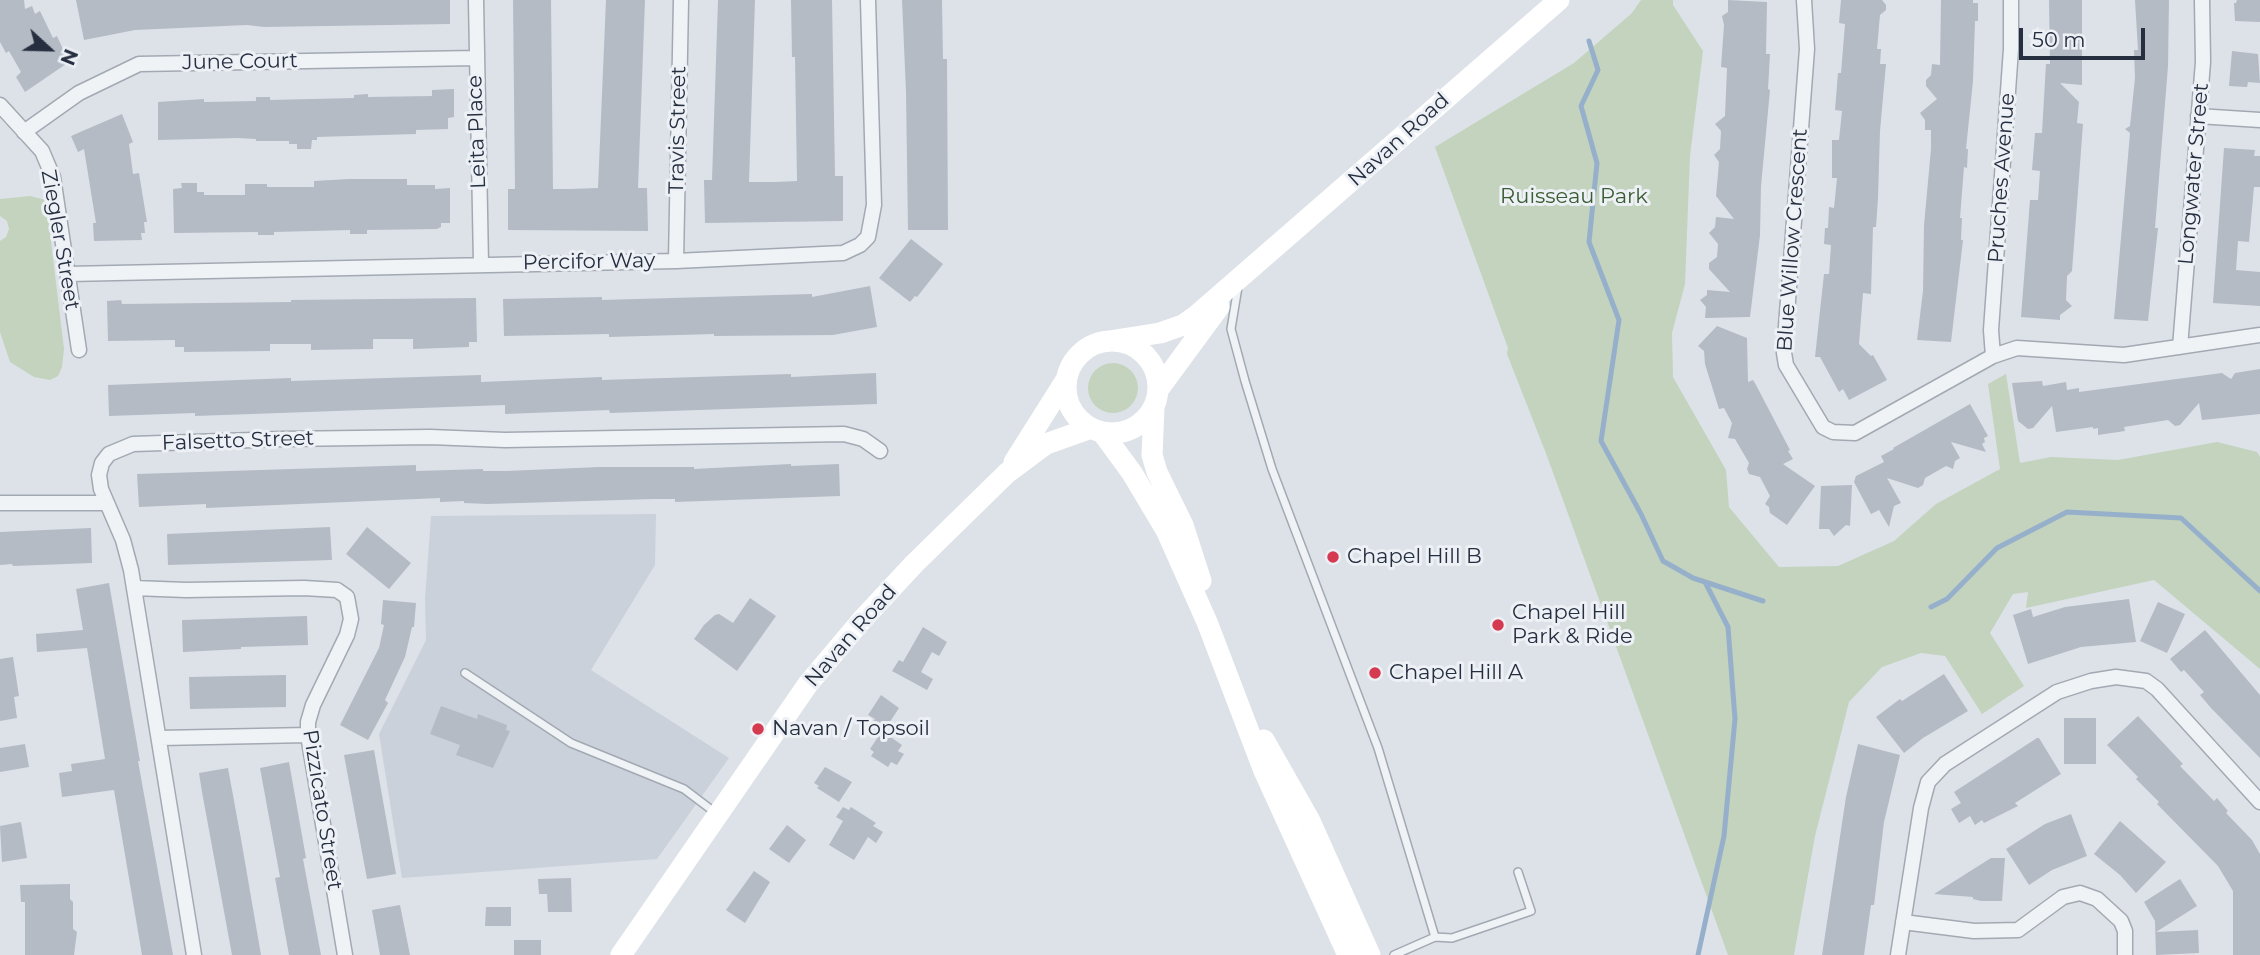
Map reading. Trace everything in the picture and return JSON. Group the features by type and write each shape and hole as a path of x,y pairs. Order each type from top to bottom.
{"main road":[{"name":"Navan Road","path":"1109,341 1142,337 1184,325 1240,280 1304,220 1350,184 1559,0"},
{"name":"Navan Road","path":"1156,399 1240,280"},
{"path":"1207,622 1200,578 1191,548 1183,525 1162,487 1152,455 1157,377 1153,365 1145,355 1122,342 1109,341 1087,349 1071,367 1067,378 1066,390 1074,412 1096,430 1132,473 1166,530 1207,622 1264,771 1348,955"},
{"name":"Navan Road","path":"1007,473 1067,378"},
{"path":"1096,430 1119,433 1133,428 1145,420 1156,399"},
{"name":"Navan Road","path":"621,955 808,684 861,621 914,564 1007,473 1046,444 1096,430"},
{"path":"1232,684 1310,821 1370,955"}],"street":[{"name":"Leita Place","path":"476,0 481,264"},
{"name":"Travis Street","path":"676,261 681,0"},
{"name":"Percifor Way","path":"68,274 676,261 843,253 860,245 867,237 874,205 868,0"},
{"name":"Blue Willow Crescent","path":"1804,0 1807,49 1785,340 1786,365 1816,420 1823,427 1833,432 1855,433 1993,356 2017,348 2124,355 2260,335"},
{"name":"Pruches Avenue","path":"1993,356 1991,330 2011,48 2011,0"},
{"name":"Longwater Street","path":"2180,347 2203,62 2202,0"},
{"name":"June Court","path":"24,132 79,93 139,64 475,58"},
{"name":"Ziegler Street","path":"0,105 42,151 52,177 79,350"},
{"path":"2199,116 2260,120"},
{"name":"Falsetto Street","path":"194,955 134,588 123,540 101,489 99,475 102,463 109,454 133,444 392,438 505,440 844,434 863,439 880,452"},
{"path":"0,503 107,503"},
{"name":"Pizzicato Street","path":"134,588 304,588 337,590 345,594 350,603 351,619 347,635 309,713 308,735 345,955"},
{"path":"1898,955 1923,795 1928,782 1945,764 2057,692 2116,677 2146,681 2157,689 2260,802"},
{"path":"160,738 308,735"},
{"path":"1903,922 1975,931 2018,930 2063,897 2080,893 2097,899 2121,921 2125,931 2125,955"}],"lane":[{"path":"1240,280 1231,329 1272,469 1378,748 1435,937"},
{"path":"465,673 572,743 684,789 718,815"},
{"path":"1394,955 1435,937 1451,938 1531,911 1518,872"}],"shaded area":[{"path":"656,514 655,565 591,670 729,758 657,859 402,878 379,734 426,640 425,599 431,516"}],"green space":[{"name":"Ruisseau Park","path":"1641,0 1673,0 1673,5 1703,51 1690,156 1685,284 1672,333 1673,377 1726,470 1729,507 1779,567 1838,566 1894,541 1936,504 2000,469 1988,384 2006,374 2020,463 2051,457 2118,460 2217,442 2257,452 2260,457 2260,669 2154,580 2026,608 2028,592 2013,594 1990,633 2024,686 1982,714 1945,656 1921,653 1882,667 1849,702 1815,836 1794,955 1728,955 1547,456 1507,354 1508,348 1435,147 1574,63 1632,13"},
{"path":"30,196 46,200 64,349 58,376 50,380 34,377 10,362 0,332 0,241 6,237 9,229 7,221 0,216 0,199"},
{"path":"1113,363 1131,370 1138,388 1131,406 1113,413 1095,406 1088,388 1095,370"}],"building":[{"path":"0,0 24,0 25,9 32,6 35,14 40,11 53,38 57,36 66,56 66,64 25,92 16,77 21,72 9,51 6,53 0,42"},
{"path":"76,0 450,0 450,24 247,25 135,30 84,40"},
{"path":"513,0 551,0 553,189 570,189 598,188 606,0 645,0 638,188 647,188 648,231 508,230 508,189 515,189"},
{"path":"718,0 755,0 749,182 776,182 797,181 795,57 792,57 791,0 832,0 835,176 843,176 843,221 705,223 704,180 712,180"},
{"path":"902,0 942,0 943,59 947,59 948,230 908,230"},
{"path":"1728,0 1767,2 1766,54 1770,54 1770,90 1761,186 1760,235 1750,317 1705,318 1706,307 1700,300 1707,295 1707,290 1730,292 1709,269 1709,263 1717,257 1718,244 1709,233 1715,227 1716,217 1734,219 1716,196 1719,162 1714,155 1720,149 1721,131 1715,124 1725,116 1727,68 1721,67 1724,25 1722,16 1728,12"},
{"path":"1841,0 1882,0 1886,5 1886,10 1880,15 1877,49 1881,49 1880,64 1886,64 1876,227 1873,227 1871,294 1863,293 1859,344 1873,355 1887,380 1849,400 1843,389 1839,392 1820,357 1815,357 1824,274 1829,274 1831,245 1824,244 1825,228 1828,228 1829,207 1834,208 1837,178 1832,178 1832,140 1839,140 1842,111 1835,110 1845,24 1839,23"},
{"path":"1941,0 1973,0 1973,3 1978,3 1966,149 1967,168 1964,167 1960,218 1963,240 1951,342 1917,340 1923,291 1924,225 1931,149 1931,130 1925,130 1925,120 1920,113 1937,99 1926,86 1926,80 1931,75 1932,64 1940,65"},
{"path":"2049,0 2082,0 2082,85 2060,83 2079,102 2077,123 2083,124 2072,271 2067,276 2066,300 2072,306 2060,315 2060,320 2021,317 2030,200 2038,200 2040,171 2032,170 2035,133 2042,133 2046,64 2050,64"},
{"path":"2135,0 2169,0 2168,66 2155,228 2158,228 2148,321 2114,319 2130,133 2125,129 2130,126 2135,78 2134,50 2138,50"},
{"path":"2237,0 2260,0 2260,22 2235,21 2234,3"},
{"path":"2232,51 2258,54 2260,83 2248,82 2247,87 2229,86"},
{"path":"454,89 454,117 448,118 448,129 416,130 416,134 317,137 317,140 312,140 311,149 297,149 297,144 289,144 289,141 256,139 158,140 158,102 204,99 204,102 256,101 256,97 270,97 270,100 354,98 354,95 368,94 368,97 432,96 432,90"},
{"path":"122,114 133,142 129,144 133,174 139,173 147,222 144,222 145,233 141,233 142,240 94,241 93,223 96,223 84,149 78,152 71,136"},
{"path":"2224,148 2255,150 2254,156 2260,156 2260,187 2254,187 2249,242 2238,241 2236,270 2260,272 2260,306 2213,303"},
{"path":"407,179 407,185 450,188 450,223 441,223 441,227 437,229 367,230 367,234 350,234 350,230 274,232 274,235 258,235 258,232 174,233 173,189 182,188 181,183 197,183 197,192 204,192 204,195 245,195 245,184 314,187 314,181"},
{"path":"911,239 943,264 910,302 879,278"},
{"path":"870,286 877,327 833,335 504,336 503,299 602,297 602,300 812,294 812,297"},
{"path":"476,298 477,342 469,342 469,347 413,349 413,339 373,339 373,349 311,350 311,344 270,344 270,351 184,352 184,347 175,347 175,340 108,341 107,301 121,300 122,304"},
{"path":"1717,326 1747,338 1748,382 1753,380 1790,450 1788,451 1793,459 1783,464 1815,486 1787,525 1770,513 1765,504 1770,496 1760,477 1749,474 1749,463 1735,439 1728,438 1732,423 1724,408 1719,409 1705,364 1704,351 1698,346"},
{"path":"2260,369 2260,414 2202,420 2199,403 2180,425 2175,426 2168,420 2124,427 2125,431 2098,435 2098,428 2093,427 2056,432 2052,406 2033,428 2028,429 2018,421 2012,383 2042,381 2043,386 2066,382 2067,390 2079,388 2079,392 2222,373 2231,379 2235,373"},
{"path":"876,373 877,404 610,413 609,410 505,414 505,405 195,416 195,413 109,416 108,385 481,375 481,382 602,377 602,380"},
{"path":"1970,404 1988,436 1982,444 1986,452 1951,442 1960,458 1955,461 1953,469 1946,466 1925,478 1923,485 1918,488 1887,478 1901,503 1894,506 1889,527 1879,510 1871,514 1854,482 1856,476 1884,462 1881,456 1893,448"},
{"path":"839,464 840,496 675,502 675,499 653,499 487,504 440,502 440,498 206,508 206,504 139,507 137,474 416,465 416,471 506,471 600,467 694,469"},
{"path":"1852,485 1850,526 1846,525 1834,536 1829,529 1819,529 1821,486"},
{"path":"330,527 332,560 168,565 167,534"},
{"path":"367,527 411,563 389,589 346,554"},
{"path":"91,528 92,563 0,565 0,532"},
{"path":"109,583 173,955 142,955 114,790 62,797 59,773 72,771 71,764 105,759 87,648 37,652 36,634 83,630 76,589"},
{"path":"750,598 776,616 737,671 694,639 715,615 719,614 733,623"},
{"path":"2129,599 2136,642 2081,647 2028,664 2013,615 2031,609 2033,617 2065,607"},
{"path":"383,600 416,603 414,627 405,657 385,700 388,703 368,740 340,725 379,648 384,625 381,624"},
{"path":"2158,602 2185,614 2167,653 2140,641"},
{"path":"307,616 308,645 183,652 182,620"},
{"path":"923,627 947,642 939,656 932,652 921,672 933,679 927,690 892,671 899,660 903,662"},
{"path":"2205,630 2260,695 2260,758 2211,708 2200,695 2204,692 2184,670 2181,672 2170,659"},
{"path":"13,657 19,696 14,697 17,718 0,721 0,659"},
{"path":"1944,674 1968,711 1923,738 1904,753 1876,717 1900,699 1902,701"},
{"path":"286,675 286,707 190,709 189,677"},
{"path":"881,695 899,708 884,731 872,723 875,719 868,715"},
{"path":"441,706 477,719 478,714 507,725 506,730 510,731 493,768 456,755 460,745 430,734"},
{"path":"2138,716 2183,764 2180,766 2214,801 2217,798 2228,811 2226,813 2252,840 2260,854 2260,955 2233,955 2233,891 2218,866 2157,804 2159,802 2136,779 2138,777 2107,745"},
{"path":"2064,718 2096,718 2096,764 2064,764"},
{"path":"882,731 902,745 898,751 904,754 897,765 891,762 888,767 871,756 874,752 870,749"},
{"path":"2037,738 2061,774 2015,803 2018,806 1984,823 1982,820 1975,825 1970,816 1959,823 1951,809 1961,803 1954,792"},
{"path":"25,744 29,767 0,772 0,748"},
{"path":"1858,744 1900,755 1884,822 1874,905 1871,905 1864,955 1822,955 1846,797"},
{"path":"374,750 396,874 367,879 344,755"},
{"path":"289,762 321,955 289,955 275,878 280,877 260,768"},
{"path":"825,767 852,782 839,802 817,788 819,786 814,783"},
{"path":"228,768 261,955 232,955 202,792 199,773"},
{"path":"843,807 849,810 851,807 876,823 873,826 883,832 876,843 868,837 854,860 829,845 843,821 836,817"},
{"path":"2071,814 2087,856 2052,870 2029,885 2006,849 2045,824"},
{"path":"2120,821 2166,862 2136,893 2120,875 2094,854"},
{"path":"21,822 27,858 2,862 0,826"},
{"path":"787,825 806,840 789,863 769,849"},
{"path":"1991,858 2005,858 2002,901 1981,901 1973,897 1934,894"},
{"path":"754,871 770,882 745,923 726,910"},
{"path":"571,878 572,912 548,912 547,894 539,894 538,879"},
{"path":"2180,879 2197,906 2156,932 2198,930 2199,953 2156,955 2155,921 2144,902"},
{"path":"70,884 73,929 77,932 74,955 25,955 25,902 21,902 20,885"},
{"path":"400,905 410,955 380,955 372,910"},
{"path":"486,907 511,907 511,926 485,926"},
{"path":"514,940 541,940 541,955 514,955"}],"waterway":[{"path":"1589,41 1598,70 1581,106 1597,163 1589,242 1619,320 1601,441 1663,561 1693,578 1763,601"},
{"path":"1931,607 1947,599 1997,548 2067,512 2181,518 2260,591"},
{"path":"1698,955 1724,836 1735,719 1728,627 1705,582"}],"place":[{"name":"Chapel Hill B","path":"1333,557"},
{"name":"Chapel Hill Park & Ride","path":"1498,625"},
{"name":"Chapel Hill A","path":"1375,673"},
{"name":"Navan / Topsoil","path":"758,729"}]}
